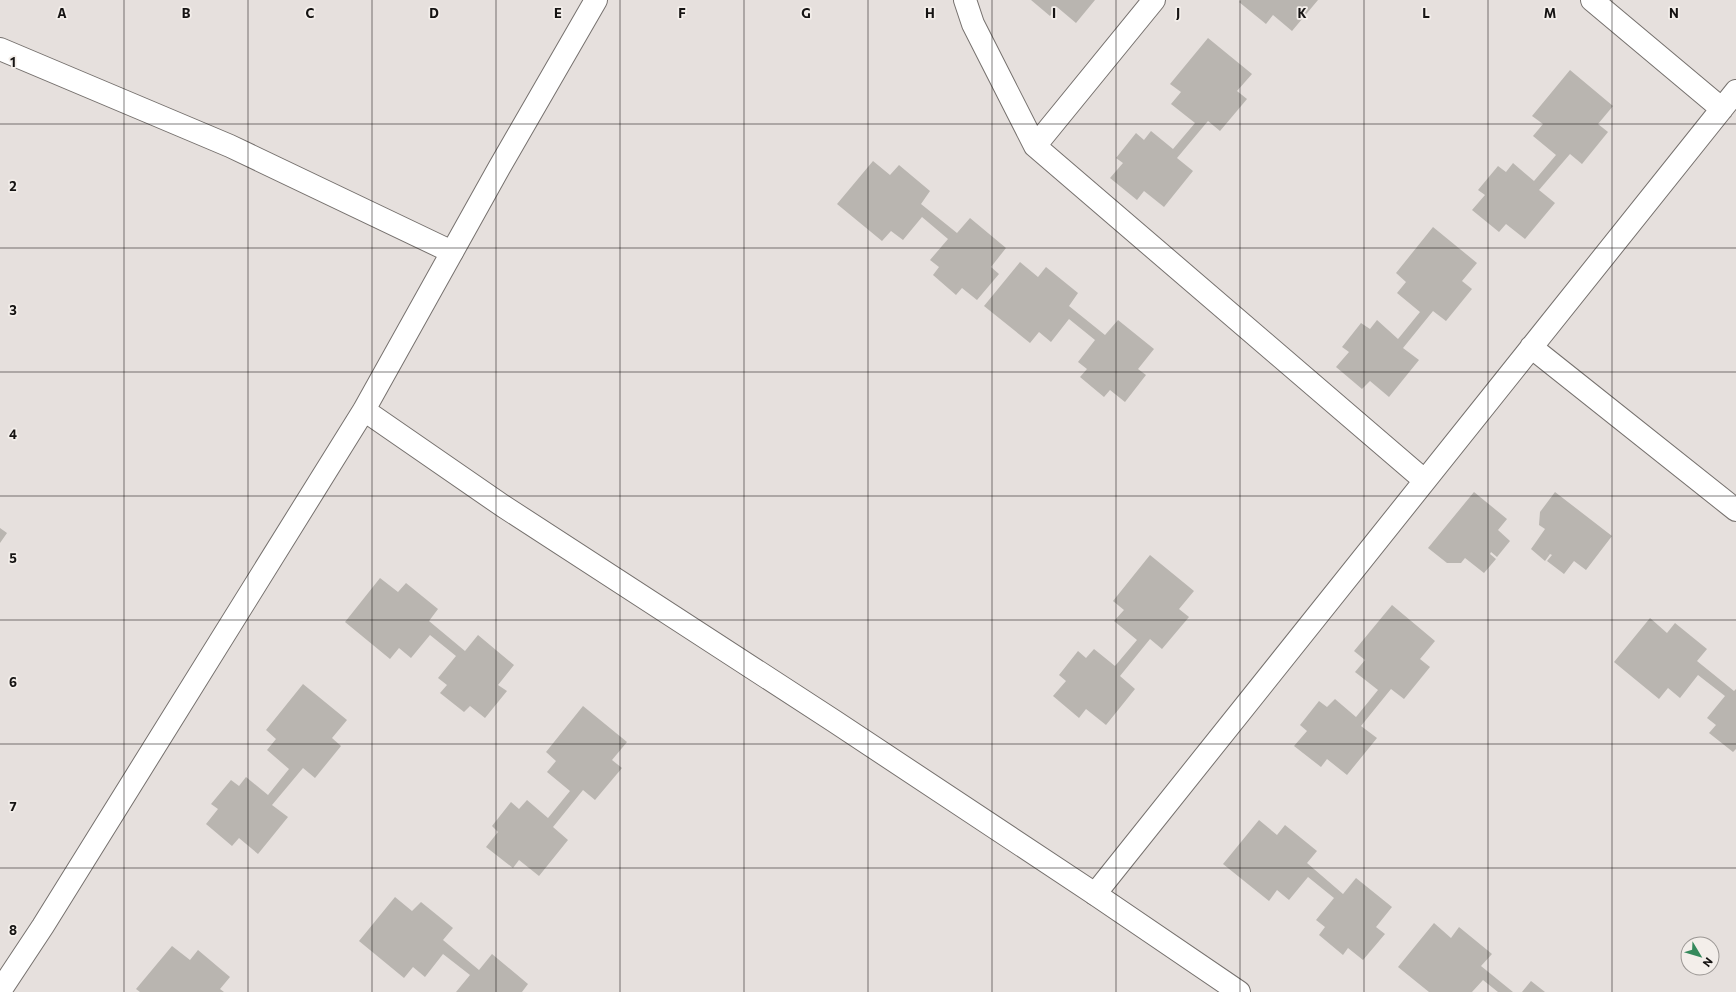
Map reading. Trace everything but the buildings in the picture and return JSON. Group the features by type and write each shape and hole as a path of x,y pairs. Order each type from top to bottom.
{"street":[{"path":"0,991 43,926 364,410 452,252 596,0"},
{"path":"965,0 973,24 1035,146 1424,480"},
{"path":"1035,146 1154,0"},
{"path":"1592,0 1722,109"},
{"path":"0,49 230,146 452,252"},
{"path":"1095,894 1736,91"},
{"path":"1531,347 1736,510"},
{"path":"364,410 503,506 1095,894 1239,992"}]}
